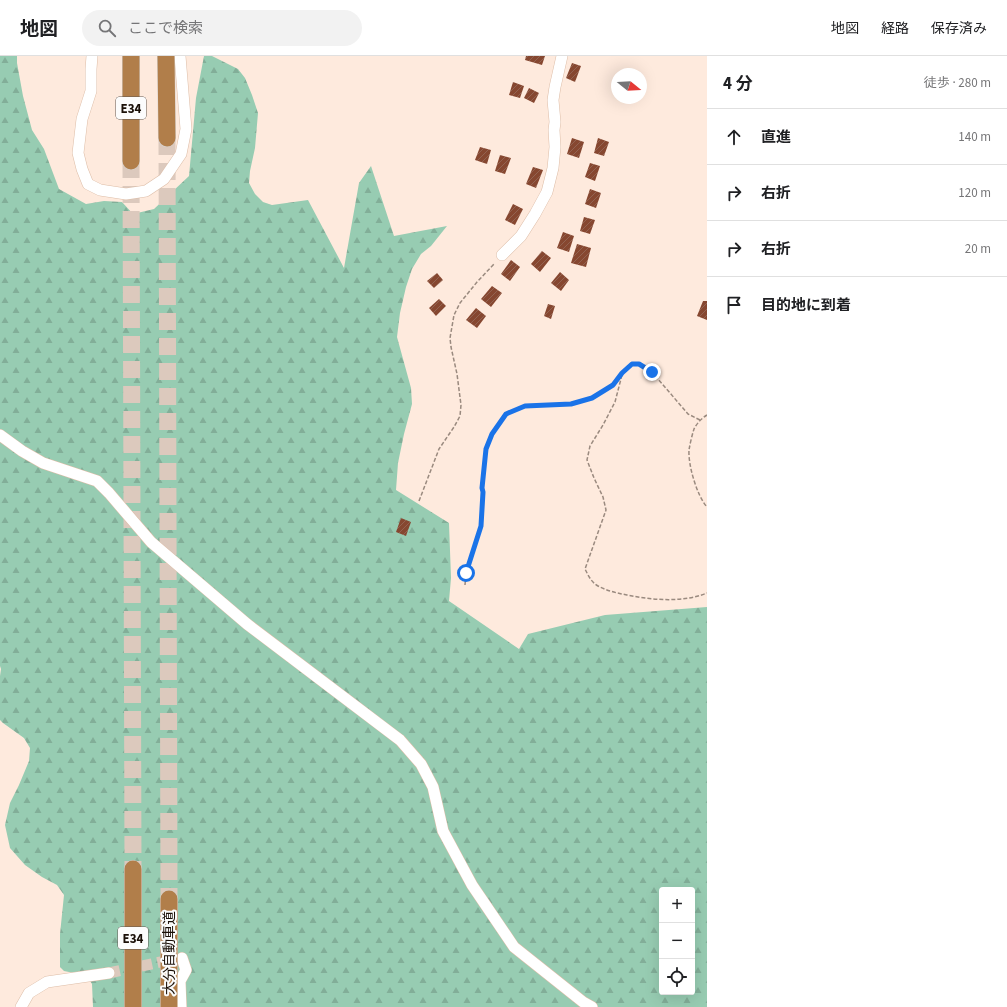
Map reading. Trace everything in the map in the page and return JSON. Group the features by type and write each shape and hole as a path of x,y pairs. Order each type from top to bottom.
{"highway":[{"name":"E34","path":"131,56 131,161"},
{"name":"E34","path":"166,56 167,138"},
{"name":"E34","path":"133,869 133,1007"},
{"name":"大分自動車道","path":"169,899 169,1007"}],"street":[{"path":"92,56 91,91 82,118 78,153 88,184 100,190 126,194 146,192 164,179 181,154 186,129 180,56"},
{"path":"502,255 520,236 535,214 546,192 553,168 555,147 555,122 552,100 562,56"},
{"path":"0,436 43,463 97,481 151,542 247,624 400,740 421,764 433,787 443,831 472,885 514,947 583,1002 592,1007"},
{"path":"181,1007 180,981 186,970 182,958"},
{"path":"21,1007 29,993 47,982 109,973"}],"path":[{"path":"419,501 438,449 460,416 461,405 450,338 454,315 460,303 502,255"},
{"path":"465,585 466,573 481,526 482,488 486,449 492,434 506,414 525,406 571,404 592,398 613,385 622,373 632,364 639,364 652,372 688,414 700,420"},
{"path":"622,373 615,402 590,446 587,460 603,497 606,510 585,569 591,580 598,586 611,591 638,597 664,600 691,598 707,593"},
{"path":"707,415 700,420 695,428 689,451 691,469 696,488 707,507"}],"green space":[{"path":"0,56 17,56 23,96 32,130 44,149 59,189 86,204 104,201 122,202 133,214 154,209 189,176 196,98 204,56 212,56 238,69 245,78 258,113 255,148 249,183 255,194 263,202 272,205 308,200 344,268 359,183 371,166 394,236 447,226 431,246 421,254 412,269 400,313 397,337 411,388 412,404 398,463 396,490 449,523 451,578 449,601 519,649 528,634 605,615 707,607 707,1007 93,1007 92,984 87,976 64,971 60,967 60,934 64,895 57,885 25,865 10,848 5,825 10,803 29,761 30,748 24,738 0,720"}],"building":[{"path":"526,56 545,56 542,65 525,60"},
{"path":"572,63 581,66 575,82 566,78"},
{"path":"513,82 524,86 520,98 509,95"},
{"path":"529,88 539,93 534,103 524,98"},
{"path":"572,138 584,142 579,158 567,154"},
{"path":"598,138 609,142 604,156 594,153"},
{"path":"480,147 491,150 487,164 475,160"},
{"path":"500,155 511,158 505,174 495,171"},
{"path":"590,163 600,166 595,181 585,177"},
{"path":"533,167 543,170 536,188 526,184"},
{"path":"590,189 601,193 596,208 585,204"},
{"path":"513,204 523,209 515,225 505,220"},
{"path":"584,217 595,220 590,234 580,231"},
{"path":"563,232 574,236 569,252 557,248"},
{"path":"577,244 591,248 586,267 571,263"},
{"path":"542,251 551,258 540,272 531,264"},
{"path":"511,260 520,267 510,281 501,274"},
{"path":"560,272 569,280 561,291 551,283"},
{"path":"437,273 443,280 434,288 427,281"},
{"path":"492,286 502,293 491,307 481,299"},
{"path":"439,299 446,306 436,316 429,308"},
{"path":"703,301 707,301 707,320 697,316"},
{"path":"548,304 555,306 551,319 544,316"},
{"path":"476,308 486,316 477,328 466,320"},
{"path":"401,518 411,522 406,536 396,532"}],"tunnel":[{"path":"167,138 169,899"},
{"path":"131,161 133,869"},
{"path":"109,973 175,959"}],"route":[{"path":"466,573 481,526 482,488 486,449 492,434 506,414 525,406 571,404 592,398 613,385 622,373 632,364 639,364 652,372"}]}
